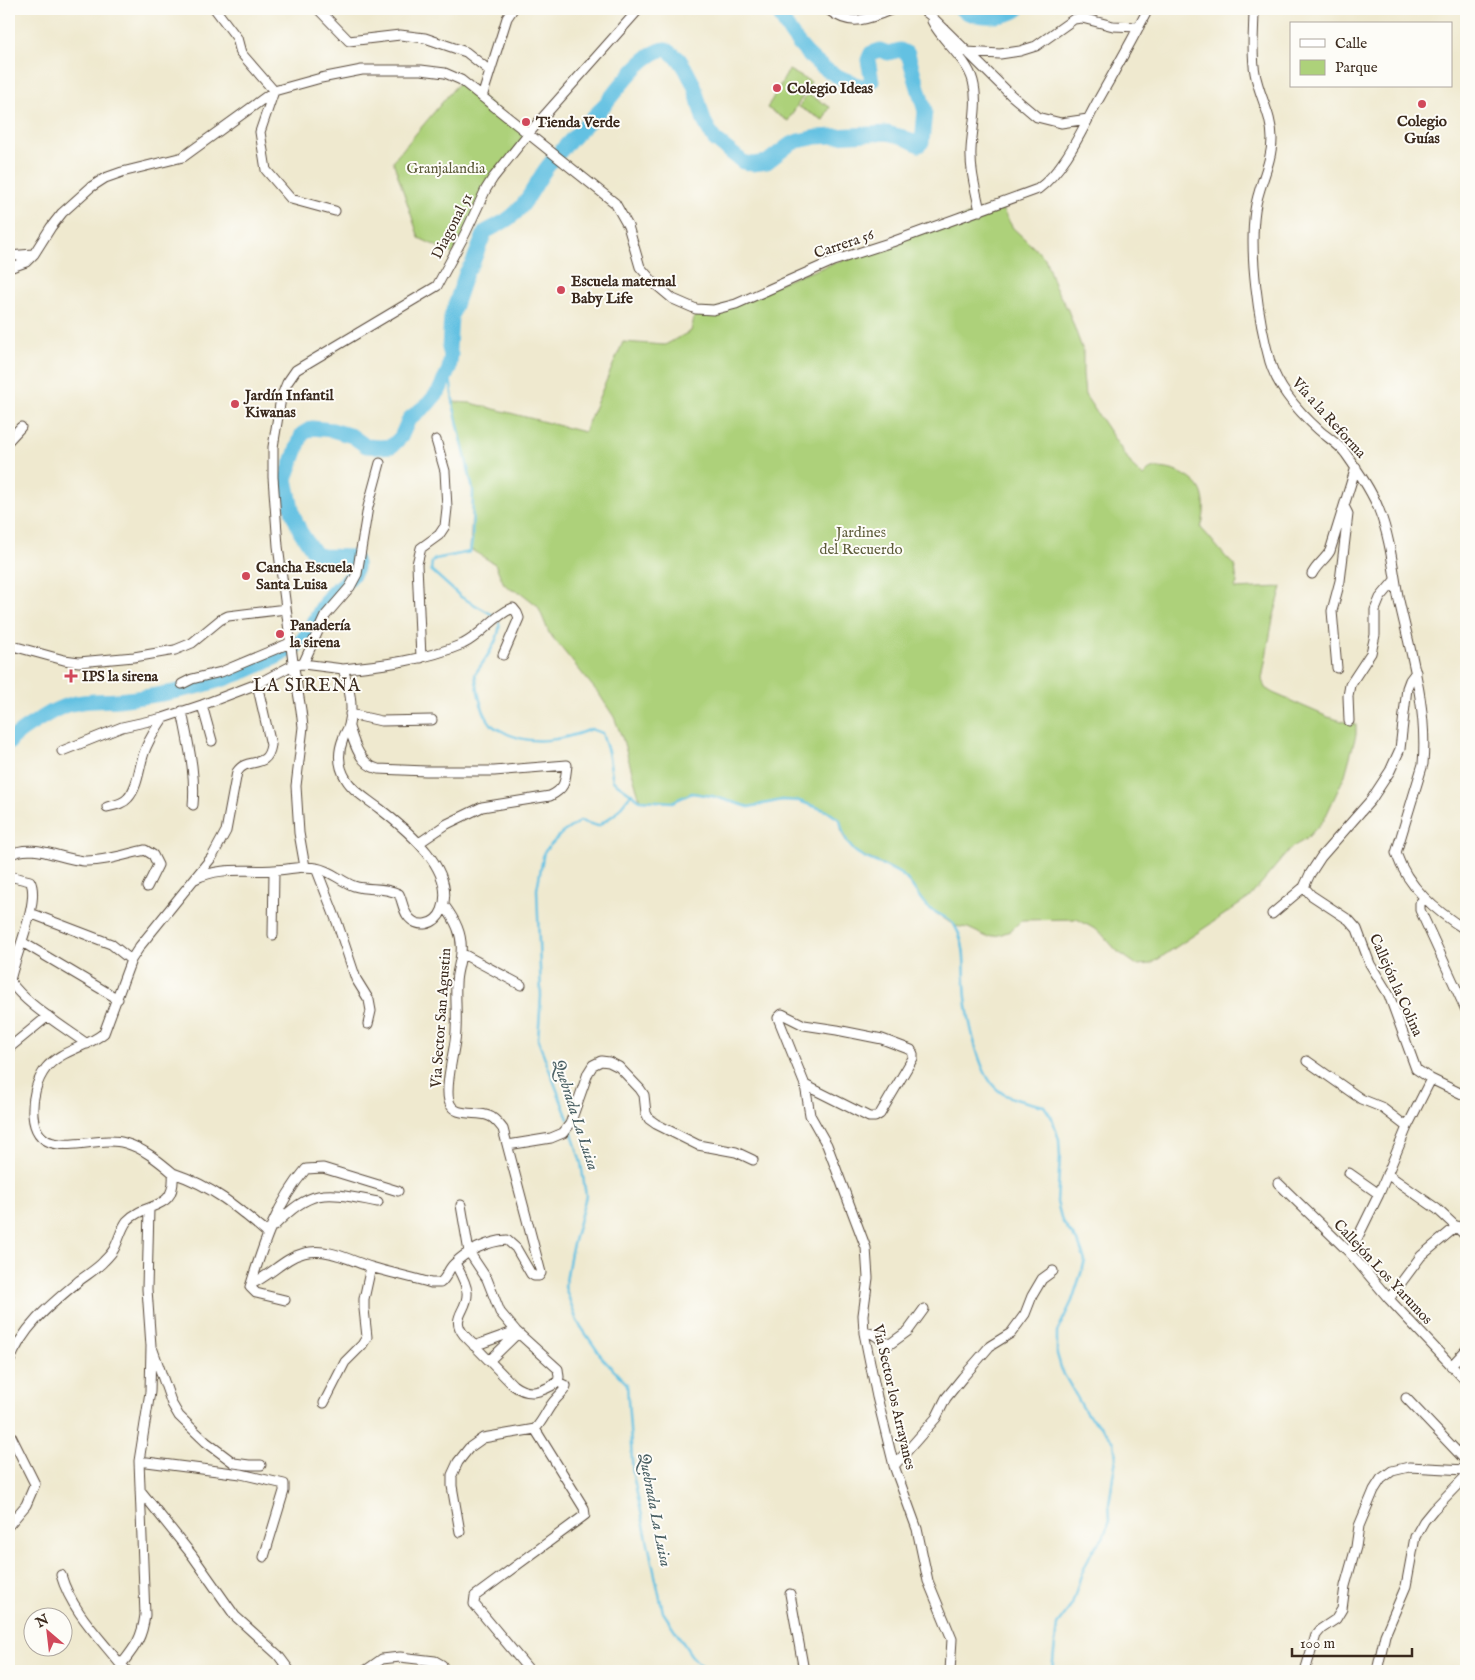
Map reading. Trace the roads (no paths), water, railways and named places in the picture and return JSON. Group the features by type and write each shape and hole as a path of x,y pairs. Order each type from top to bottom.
{"street":[{"path":"215,9 237,38 241,53 274,91"},
{"path":"318,9 349,40 400,35 425,38 466,52 490,71"},
{"path":"482,97 507,18 513,9"},
{"name":"Diagonal 51","path":"286,609 278,546 273,448 281,398 287,383 296,370 437,286 493,178 528,134 639,9"},
{"path":"827,9 843,17 858,21 894,9"},
{"path":"922,9 1012,96 1037,117 1062,122 1088,119"},
{"name":"Carrera 56","path":"274,91 321,78 362,70 420,70 445,73 461,80 569,164 615,203 628,226 640,267 654,283 673,298 696,308 713,310 736,304 833,261 980,211 1038,189 1049,182 1088,119 1148,9"},
{"name":"Vía a la Reforma","path":"1254,9 1255,75 1269,113 1272,138 1271,156 1259,190 1255,211 1254,244 1256,276 1271,363 1280,385 1301,411 1318,430 1344,451 1356,467 1379,508 1416,672 1424,748 1423,764 1396,853 1400,865 1424,899 1466,930"},
{"path":"931,16 936,30 966,66 973,79 975,116 971,151 972,177 980,211"},
{"path":"967,52 1000,54 1020,51 1036,46 1074,19 1082,18 1113,26 1139,27"},
{"path":"274,91 260,132 266,170 291,200 335,211"},
{"path":"9,268 26,262 34,254 62,213 91,187 105,178 122,172 183,157 274,91"},
{"path":"9,256 34,254"},
{"path":"9,440 21,427"},
{"path":"422,658 416,564 422,548 439,535 445,526 447,508 445,471 436,440"},
{"path":"303,664 325,616 350,587 357,574 368,507 380,463"},
{"path":"1312,574 1316,566 1326,558 1330,551 1356,467"},
{"path":"1337,668 1332,611 1340,581 1345,541 1348,514 1344,506"},
{"path":"1349,721 1348,696 1350,685 1371,653 1375,635 1375,610 1380,598 1395,580"},
{"path":"62,751 122,727 163,718 257,684 293,662 343,669 384,665 422,658 464,643 484,630 505,611 513,608 518,613 519,618 503,655"},
{"path":"9,645 64,660 79,662 134,657 176,650 192,643 220,620 228,616 286,609 303,727 296,786 299,833 305,867"},
{"path":"182,684 192,679 221,672 290,641"},
{"path":"194,880 220,871 316,868 331,872 353,886 365,889 390,889 399,894 405,913 411,920 420,925 431,923 439,916 444,905 443,880 438,870 419,843 359,793 346,780 340,768 339,753 349,726 350,714 350,691 343,669"},
{"path":"1272,914 1304,887 1321,857 1371,800 1390,771 1400,749 1407,688 1416,672"},
{"path":"257,684 271,745 269,754 264,760 244,765 237,772 226,831 212,857 140,946 131,960 104,1033 87,1044 58,1057 46,1069 32,1101 33,1118 39,1133 46,1141 56,1145 104,1140 125,1143 160,1161 173,1173 198,1182 216,1192 267,1233"},
{"path":"202,705 212,741"},
{"path":"182,711 194,769 193,805"},
{"path":"350,714 381,720 432,720"},
{"path":"107,807 122,803 129,798 134,789 144,752 150,738 163,718"},
{"path":"349,726 362,758 372,767 378,769 494,771 567,765 563,787 550,796 482,807 448,824 419,843"},
{"path":"9,855 22,850 34,850 86,861 145,850 153,855 158,865 147,887"},
{"path":"316,868 356,979 369,1000 371,1011 368,1024"},
{"path":"273,935 274,870"},
{"path":"9,876 30,881 33,887 30,913 10,981 15,989 87,1044"},
{"name":"Callejón la Colina","path":"1304,887 1311,895 1349,920 1357,929 1370,964 1389,995 1416,1069 1466,1096"},
{"path":"1424,899 1420,903 1420,910 1466,1010"},
{"name":"Via Sector San Agustin","path":"251,1284 263,1279 295,1256 306,1252 330,1252 371,1267 436,1283 443,1280 455,1263 469,1252 500,1240 507,1240 516,1248 531,1274 539,1276 541,1273 503,1129 496,1120 488,1115 460,1112 453,1108 449,1102 450,1067 455,1039 456,983 461,953 456,921 444,905"},
{"path":"30,913 111,944 131,960"},
{"path":"22,942 118,999"},
{"path":"461,953 521,985"},
{"name":"Via Sector los Arrayanes","path":"805,1085 869,1117 875,1117 880,1114 913,1058 913,1054 911,1050 882,1039 804,1025 782,1014 778,1018 805,1085 810,1116 826,1144 866,1248 868,1278 863,1315 864,1332 877,1397 894,1466 917,1529 928,1581 952,1639 950,1671"},
{"path":"9,1048 48,1016"},
{"path":"1307,1060 1361,1099 1381,1107 1407,1127"},
{"path":"508,1145 551,1138 563,1133 570,1124 588,1073 593,1065 601,1061 609,1062 619,1067 640,1089 644,1095 646,1113 649,1120 698,1146 736,1152 753,1160"},
{"path":"1350,1253 1379,1194 1407,1127 1431,1078"},
{"path":"285,1300 256,1293 250,1287 267,1233 292,1186 306,1169 323,1168 398,1191"},
{"path":"9,1364 13,1352 26,1331 48,1307 103,1262 114,1249 126,1222 137,1213 166,1200 172,1193 173,1173"},
{"path":"1349,1173 1379,1194"},
{"path":"1387,1174 1437,1209 1466,1236"},
{"name":"Callejón Los Yarumos","path":"1278,1183 1350,1253 1466,1382"},
{"path":"267,1233 290,1209 306,1199 324,1194 336,1194 378,1202"},
{"path":"460,1205 469,1252 481,1268 500,1312 517,1332 558,1369 558,1382"},
{"path":"61,1576 72,1603 124,1668 143,1632 145,1615 139,1461 150,1392 151,1346 147,1289 148,1208"},
{"path":"1389,1298 1421,1256 1457,1226"},
{"path":"455,1263 467,1292 457,1321 459,1330 520,1391 528,1393 541,1390 558,1382 566,1386 565,1390 550,1405 540,1424 535,1429 483,1438 469,1448 458,1462 452,1475 452,1486 460,1532"},
{"path":"324,1403 346,1362 367,1337 364,1299 371,1267"},
{"path":"894,1466 936,1418 946,1398 990,1346 1011,1333 1025,1314 1032,1296 1042,1279 1054,1271"},
{"path":"864,1332 873,1333 884,1343 890,1344 908,1331 924,1308"},
{"path":"474,1346 517,1332"},
{"path":"489,1361 517,1332"},
{"path":"151,1346 172,1404 179,1416 206,1442 234,1462 261,1465"},
{"path":"1450,1366 1466,1350"},
{"path":"1406,1398 1466,1462"},
{"path":"530,1671 474,1604 475,1596 482,1590 585,1515 584,1508 535,1429"},
{"path":"9,1432 34,1484 26,1505 9,1525"},
{"path":"139,1461 242,1474 284,1484 284,1491 264,1557"},
{"path":"1305,1671 1316,1635 1321,1629 1336,1619 1342,1609 1345,1586 1356,1547 1359,1526 1374,1490 1381,1479 1392,1471 1409,1467 1466,1470"},
{"path":"1377,1671 1385,1635 1406,1586 1415,1537 1433,1510 1466,1476"},
{"path":"140,1490 192,1555 235,1616 278,1655 290,1671"},
{"path":"790,1594 804,1671"},
{"path":"365,1671 382,1660 400,1656 435,1661 442,1665 444,1671"}],"waterway":[{"path":"9,743 26,728 67,705 156,695 207,684 264,663 298,644 309,630 327,599 351,577 356,568 353,557 315,554 300,531 293,514 286,479 302,434 312,428 332,430 352,436 366,446 380,447 392,446 401,437 409,419 428,404 439,391 449,369 451,317 466,273 473,262 485,232 505,221 519,209 558,154 600,110 630,74 648,57 666,49 679,59 694,85 704,121 714,139 743,162 753,164 767,162 789,145 817,137 887,133 903,137 919,145 922,142 925,111 908,54 900,50 888,53 880,50 871,53 868,60 872,81 865,86 858,85 823,68 814,60 789,31 777,9"},
{"path":"961,9 981,16 998,16 1018,9"},
{"path":"449,369 454,408 473,490 472,540 470,552 435,559 432,562 431,570 461,597 493,615"},
{"path":"499,623 495,642 475,674 482,707 494,727 512,736 535,740 558,739 591,729 602,733 608,752 613,781 640,800 672,802 692,793 712,796 749,807 782,800 799,801 827,811 840,820 849,845 856,852 903,876 925,905 948,919 956,928 963,948 970,1025 984,1070 991,1082 1002,1093 1044,1106 1052,1118 1059,1140 1060,1157 1057,1202 1062,1221 1079,1244 1085,1261 1072,1301 1057,1332 1057,1354 1062,1371 1086,1413 1114,1442 1116,1458 1109,1504 1110,1520 1103,1538 1091,1553 1080,1578 1072,1605 1057,1625 1052,1671"},
{"name":"Quebrada La Luisa","path":"568,1119 538,1040 541,996 537,889 544,852 562,833 580,821 598,826 615,814 632,793"},
{"name":"Quebrada La Luisa","path":"570,1127 581,1163 586,1196 571,1252 565,1287 577,1321 603,1359 627,1384 633,1475 663,1612 691,1655 706,1671"}],"place":[{"name":"Colegio Ideas","path":"777,88"},
{"name":"Colegio Guías","path":"1422,104"},
{"name":"Tienda Verde","path":"526,122"},
{"name":"Escuela maternal Baby Life","path":"561,290"},
{"name":"Jardín Infantil Kiwanas","path":"235,404"},
{"name":"Cancha Escuela Santa Luisa","path":"246,576"},
{"name":"Panadería la sirena","path":"280,634"},
{"name":"IPS la sirena","path":"71,676"}],"district":[{"name":"LA SIRENA","path":"307,686"}],"park label":[{"name":"Granjalandia","path":"446,168"},
{"name":"Jardines del Recuerdo","path":"861,540"}]}
